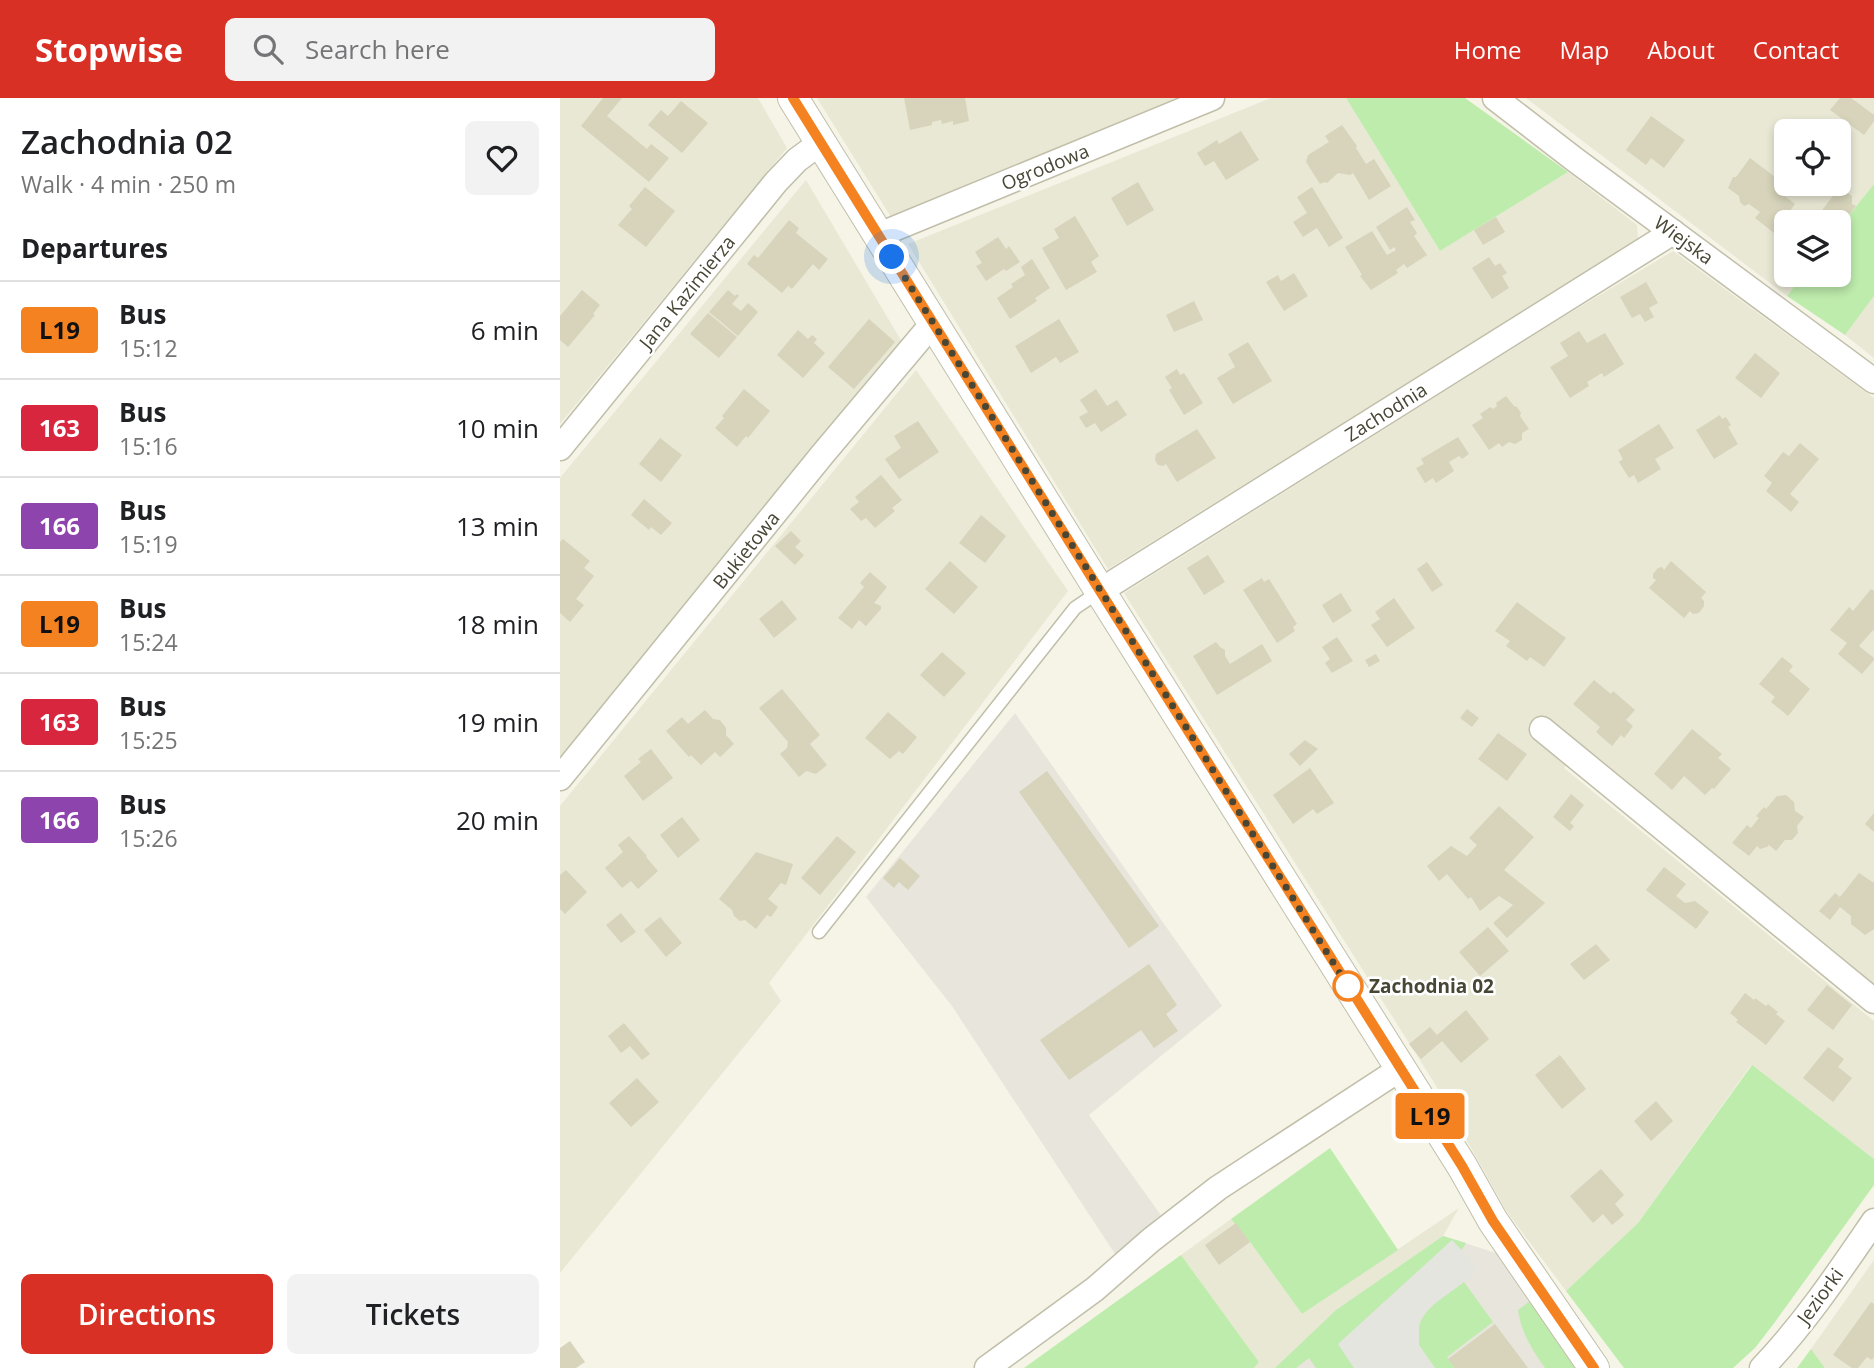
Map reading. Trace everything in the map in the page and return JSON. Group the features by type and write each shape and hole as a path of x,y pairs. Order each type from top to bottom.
{"street":[{"path":"793,98 1462,1166 1493,1221 1594,1368"},
{"name":"Ogrodowa","path":"878,235 1212,98"},
{"name":"Wiejska","path":"1495,98 1874,381"},
{"name":"Jana Kazimierza","path":"560,448 776,182 797,160 820,143"},
{"name":"Zachodnia","path":"1100,591 1673,232"},
{"name":"Bukietowa","path":"560,778 822,455 933,323"},
{"path":"1542,729 1874,1000"},
{"path":"987,1368 1095,1289 1151,1240 1218,1188 1400,1069"},
{"name":"Jeziorki","path":"1762,1368 1813,1309 1874,1221"}],"lane":[{"path":"819,932 1075,608 1100,591"}],"shaded area":[{"path":"560,98 758,98 787,148 560,424"},
{"path":"817,98 1179,98 891,217"},
{"path":"1271,98 1346,98 1440,251 1568,172 1637,225 1638,240 1108,569 908,244"},
{"path":"1526,98 1874,98 1874,184 1851,213 1851,210 1774,210 1774,286"},
{"path":"806,180 902,342 560,759 560,478"},
{"path":"1673,251 1874,398 1874,986 1570,761 1564,768 1874,1021 1874,1159 1751,1065 1638,1223 1566,1291 1507,1212 1435,1084 1124,593"},
{"path":"1775,287 1794,287 1787,296"},
{"path":"1874,296 1874,358 1845,335"},
{"path":"916,370 1068,591 769,983 781,1001 560,1273 560,806"},
{"path":"1015,713 1222,1006 1089,1115 1163,1218 1119,1260 952,1006 866,897"},
{"path":"1459,1208 1443,1236 1336,1310 1275,1368 1254,1368 1259,1362 1181,1255 1231,1219 1302,1314"},
{"path":"1443,1236 1502,1255 1581,1368 1275,1368 1336,1310"},
{"path":"1452,1240 1468,1257 1477,1272 1424,1313 1419,1324 1419,1345 1435,1368 1354,1368 1338,1344"},
{"path":"1874,1260 1874,1368 1825,1368 1811,1349"}],"green space":[{"path":"1346,98 1465,98 1568,172 1440,251"},
{"path":"1874,184 1874,296 1845,335 1787,296 1794,287 1851,287 1851,213"},
{"path":"1752,1065 1874,1159 1874,1185 1755,1348 1733,1368 1624,1368 1566,1291 1638,1223"},
{"path":"1330,1148 1398,1250 1302,1314 1231,1219"},
{"path":"1443,1236 1466,1243 1461,1251 1452,1241 1339,1345 1354,1368 1316,1368 1309,1358 1296,1368 1275,1368 1336,1310"},
{"path":"1181,1255 1259,1362 1254,1368 1024,1368"},
{"path":"1464,1282 1493,1322 1447,1357 1455,1368 1435,1368 1419,1345 1420,1324 1424,1315 1438,1301"},
{"path":"1533,1299 1581,1368 1545,1368 1540,1361 1524,1333 1518,1310"},
{"path":"1811,1349 1825,1368 1797,1368"}],"building":[{"path":"603,98 622,98 607,116 647,149 651,144 669,158 649,182 581,126"},
{"path":"904,98 965,98 969,121 953,125 953,121 942,124 941,120 910,130"},
{"path":"1840,98 1851,98 1874,115 1874,121 1864,135 1851,125 1851,119 1842,119 1830,110"},
{"path":"681,101 708,123 682,153 648,125 661,110 668,116"},
{"path":"1651,116 1685,140 1664,168 1651,158 1646,165 1626,150"},
{"path":"1342,125 1366,164 1374,159 1391,186 1369,200 1353,173 1338,173 1327,183 1320,184 1306,162 1308,155 1329,142 1325,136"},
{"path":"1241,131 1259,160 1226,180 1214,161 1205,166 1197,153 1217,140 1219,144"},
{"path":"1750,158 1774,176 1774,196 1785,196 1795,204 1791,210 1774,210 1774,233 1755,218 1760,212 1749,204 1744,206 1739,196 1728,188 1733,177 1736,177"},
{"path":"1138,182 1154,210 1127,226 1111,198"},
{"path":"645,187 675,211 646,247 618,225 632,209 629,206"},
{"path":"1312,187 1343,238 1329,247 1317,228 1303,237 1293,222 1307,213 1297,197"},
{"path":"1851,195 1852,204 1856,206 1851,212 1851,210 1822,210 1833,196"},
{"path":"1407,207 1415,220 1410,222 1417,233 1414,236 1427,255 1407,268 1404,264 1396,270 1398,273 1371,290 1360,276 1362,275 1345,247 1372,231 1387,255 1396,250 1394,247 1390,250 1376,227"},
{"path":"1075,216 1099,256 1091,262 1097,272 1066,290 1042,248 1059,238 1054,229"},
{"path":"1496,217 1505,232 1483,245 1474,230"},
{"path":"789,220 799,228 796,233 828,259 819,270 813,264 792,289 788,286 782,293 747,264 754,255 758,258"},
{"path":"998,237 1006,249 1009,246 1020,262 986,281 976,266 982,263 975,252"},
{"path":"1489,257 1495,266 1500,263 1507,273 1502,276 1509,288 1492,299 1472,268"},
{"path":"1032,259 1050,288 1035,298 1037,301 1010,319 997,298 1025,275 1021,267"},
{"path":"1294,273 1308,296 1284,311 1266,282 1278,275 1281,281"},
{"path":"1646,282 1658,303 1649,308 1654,317 1645,322 1640,314 1632,318 1620,297"},
{"path":"582,290 600,305 568,347 560,340 560,316"},
{"path":"728,290 739,296 732,304 741,311 748,303 758,312 738,336 709,312"},
{"path":"1194,301 1203,320 1174,332 1166,315"},
{"path":"708,313 737,337 719,358 690,334"},
{"path":"869,319 895,342 854,389 828,367"},
{"path":"1059,319 1079,352 1060,363 1056,357 1031,373 1015,346"},
{"path":"798,330 808,339 812,335 817,339 814,343 825,353 803,378 777,355"},
{"path":"1579,331 1587,343 1605,333 1624,364 1604,377 1602,373 1587,382 1589,386 1570,398 1550,367 1568,356 1560,343"},
{"path":"1248,342 1272,381 1233,404 1217,378 1235,367 1228,354"},
{"path":"1755,353 1780,373 1761,398 1735,378"},
{"path":"1177,369 1180,375 1184,373 1203,403 1184,415 1169,390 1172,388 1165,377"},
{"path":"744,389 770,411 737,447 715,428"},
{"path":"1096,389 1107,406 1117,400 1127,415 1101,432 1095,423 1086,428 1079,417 1088,412 1080,400"},
{"path":"1506,396 1517,407 1529,429 1522,433 1522,440 1515,444 1509,442 1502,447 1499,443 1489,450 1472,425 1483,418 1480,414 1490,407 1493,409 1497,406 1496,403"},
{"path":"1720,415 1722,419 1726,417 1731,425 1728,427 1738,444 1714,459 1696,430"},
{"path":"918,421 939,452 899,479 885,459 901,448 894,436"},
{"path":"1659,424 1674,448 1655,459 1661,469 1638,483 1634,475 1629,478 1619,462 1623,459 1618,450"},
{"path":"1197,429 1216,458 1177,482 1166,464 1158,465 1156,454"},
{"path":"1458,437 1469,454 1449,462 1454,471 1436,483 1433,478 1425,483 1416,468 1424,464 1421,459"},
{"path":"660,438 682,455 661,482 639,464"},
{"path":"1800,443 1819,459 1790,494 1799,502 1791,512 1766,491 1772,483 1764,476 1783,452 1789,456"},
{"path":"881,475 902,500 892,508 895,511 875,528 866,518 861,521 850,509 859,502 855,497"},
{"path":"644,499 672,523 661,535 651,527 649,530 631,515"},
{"path":"981,515 1006,536 985,563 959,543"},
{"path":"791,531 801,541 795,547 804,555 795,565 775,546"},
{"path":"563,539 590,561 584,568 594,576 576,599 584,605 570,622 560,613 560,542"},
{"path":"1208,555 1225,582 1204,595 1187,568"},
{"path":"950,561 978,587 954,614 925,589"},
{"path":"1671,561 1706,592 1701,598 1704,606 1699,613 1693,614 1690,611 1684,618 1649,588 1656,580 1653,574 1658,568 1662,567 1664,570"},
{"path":"1427,562 1443,585 1432,592 1417,569"},
{"path":"870,572 887,587 874,603 881,606 881,609 866,626 859,620 852,629 838,618 864,587 860,583"},
{"path":"1262,578 1264,582 1269,579 1297,624 1293,627 1295,631 1277,643 1243,590"},
{"path":"1871,589 1874,591 1874,631 1859,646 1874,660 1862,674 1838,654 1847,643 1830,630 1849,607 1853,611"},
{"path":"1341,593 1352,611 1333,623 1322,605"},
{"path":"1394,598 1415,628 1387,647 1371,625 1380,619 1375,612"},
{"path":"782,600 797,619 774,638 759,619"},
{"path":"1517,602 1566,638 1544,667 1530,657 1527,661 1506,646 1510,641 1495,631"},
{"path":"1337,637 1353,661 1332,673 1325,663 1330,659 1322,647"},
{"path":"1216,642 1225,650 1230,664 1262,644 1272,661 1217,695 1193,656"},
{"path":"942,652 966,673 944,697 920,675"},
{"path":"1376,654 1380,661 1369,667 1365,660"},
{"path":"1782,657 1793,666 1789,671 1810,689 1788,716 1771,702 1775,697 1759,684"},
{"path":"1594,680 1611,694 1613,691 1635,710 1626,720 1633,726 1624,738 1621,735 1612,746 1596,732 1600,727 1573,704"},
{"path":"782,689 820,735 810,744 827,765 816,774 806,771 799,777 780,754 787,748 788,742 759,708"},
{"path":"1467,709 1479,718 1472,727 1460,718"},
{"path":"705,710 713,719 720,720 726,728 726,735 734,744 720,757 715,752 701,765 691,755 689,757 666,731 682,717 688,724"},
{"path":"888,712 917,737 903,754 899,751 890,759 865,738"},
{"path":"1692,729 1722,754 1718,758 1731,769 1714,789 1705,795 1684,776 1672,790 1654,774"},
{"path":"1498,733 1527,754 1507,781 1478,759"},
{"path":"1305,740 1318,749 1300,766 1289,754"},
{"path":"651,749 673,778 643,801 624,776 641,762 638,759"},
{"path":"1310,768 1334,803 1317,814 1313,809 1293,824 1273,795"},
{"path":"1047,771 1159,926 1129,948 1019,792"},
{"path":"1571,794 1584,805 1570,823 1574,826 1570,831 1553,817"},
{"path":"1786,795 1794,802 1795,811 1804,817 1792,840 1785,840 1776,851 1769,845 1760,849 1757,846 1749,856 1732,843 1747,825 1751,828 1764,807 1766,809 1777,796"},
{"path":"1499,806 1534,837 1504,870 1545,903 1507,938 1493,923 1513,905 1499,896 1480,911 1471,897 1468,899 1447,874 1439,881 1427,866 1451,846 1467,856 1477,845 1469,838"},
{"path":"1874,813 1874,832 1865,824"},
{"path":"682,817 700,840 678,858 660,835"},
{"path":"629,836 658,871 638,889 631,881 622,888 605,868 623,852 618,845"},
{"path":"837,836 856,852 820,895 801,878"},
{"path":"756,852 793,864 786,885 781,883 768,899 778,907 771,917 767,915 756,929 745,920 740,921 719,899"},
{"path":"900,858 920,876 908,890 899,882 894,888 883,878"},
{"path":"1664,867 1686,884 1676,896 1685,903 1695,901 1709,912 1696,929 1646,890"},
{"path":"566,870 587,892 565,914 560,909 560,875"},
{"path":"1859,873 1874,883 1874,929 1865,935 1851,924 1851,916 1840,907 1830,920 1819,911 1835,893 1840,897"},
{"path":"621,913 636,932 621,943 606,925"},
{"path":"660,917 682,943 666,957 644,930"},
{"path":"1488,927 1509,951 1480,976 1459,952"},
{"path":"1596,944 1610,960 1584,980 1570,964"},
{"path":"1149,964 1177,1005 1166,1014 1178,1031 1154,1048 1141,1030 1069,1080 1040,1040"},
{"path":"1827,985 1852,1005 1833,1030 1807,1010"},
{"path":"1745,993 1766,1006 1768,1004 1785,1021 1766,1045 1736,1022 1738,1020 1730,1013"},
{"path":"1466,1010 1489,1039 1461,1063 1442,1041 1421,1059 1409,1044 1430,1027 1437,1035"},
{"path":"624,1023 650,1054 642,1060 630,1046 621,1053 608,1036"},
{"path":"1828,1047 1844,1059 1838,1067 1852,1078 1833,1102 1803,1078"},
{"path":"1560,1055 1586,1089 1562,1109 1535,1075"},
{"path":"637,1078 659,1102 631,1127 609,1103"},
{"path":"1656,1101 1673,1121 1651,1141 1634,1121"},
{"path":"1601,1169 1624,1195 1615,1204 1624,1215 1612,1225 1603,1214 1593,1223 1570,1196"},
{"path":"1236,1223 1250,1242 1219,1265 1205,1245"},
{"path":"1871,1302 1874,1304 1874,1357 1872,1360 1867,1357 1858,1368 1852,1368 1833,1355"},
{"path":"1495,1324 1528,1368 1455,1368 1448,1359"},
{"path":"570,1341 585,1362 576,1368 560,1368 560,1348"}],"bus line":[{"name":"L19","path":"793,98 1462,1166 1493,1221 1594,1368"}],"place":[{"name":"Zachodnia 02","path":"1348,986"}],"route":[{"path":"892,257 1351,991 1348,986"}]}
